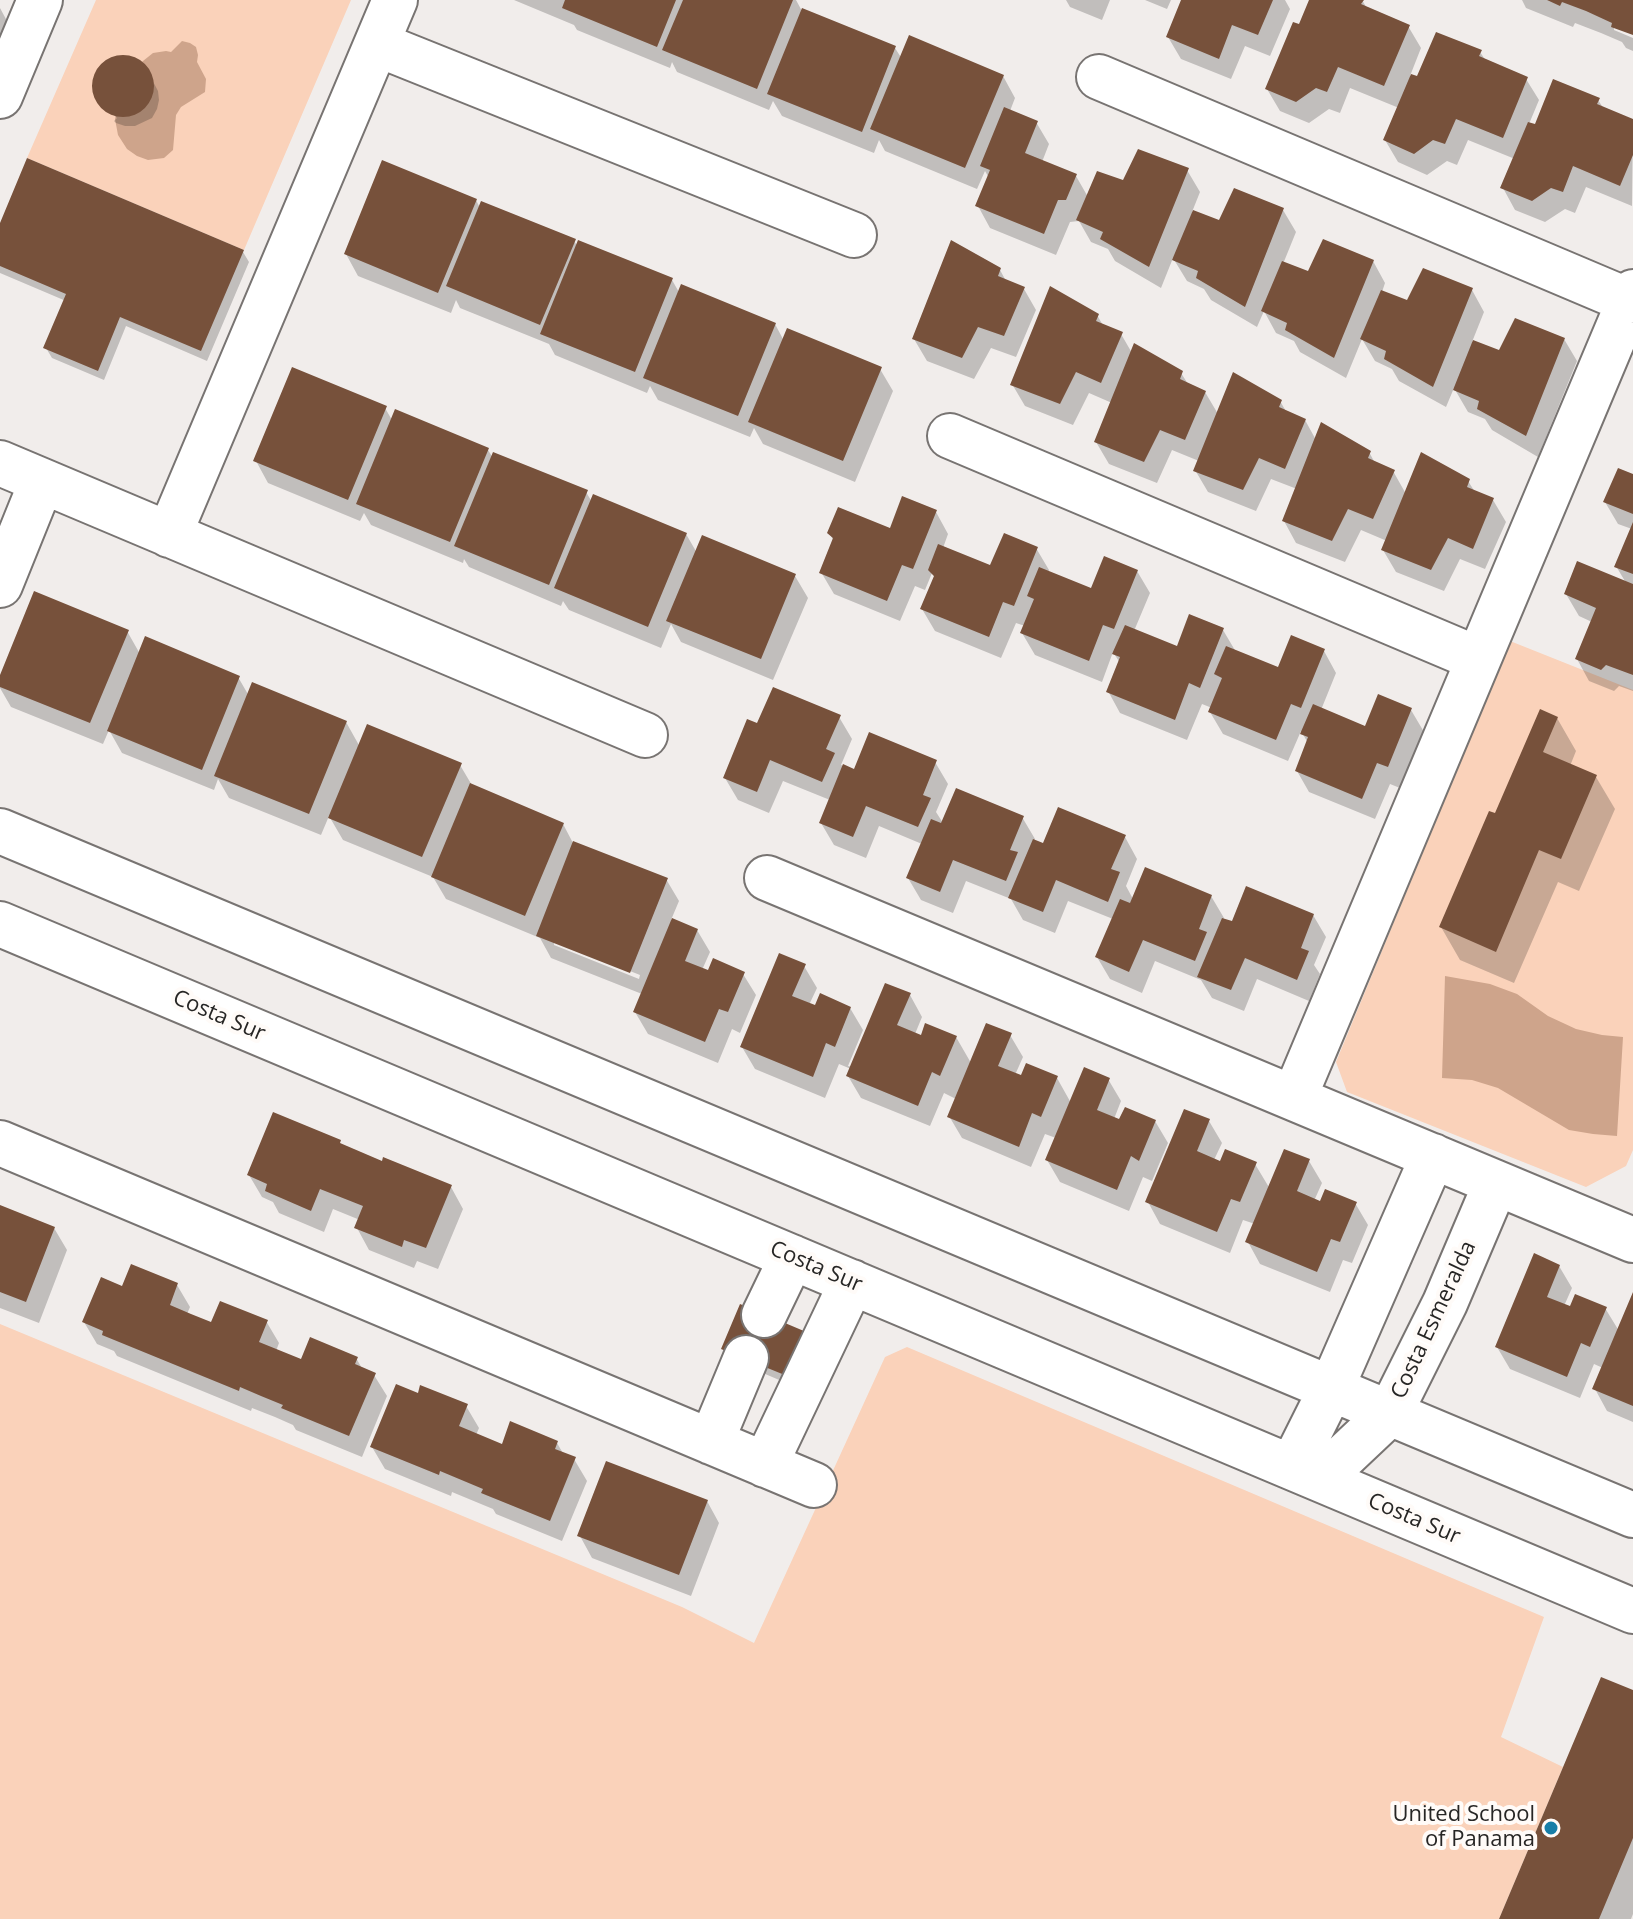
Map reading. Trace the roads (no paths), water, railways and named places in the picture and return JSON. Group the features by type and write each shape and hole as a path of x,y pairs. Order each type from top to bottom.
{"street":[{"path":"0,96 40,0"},
{"path":"169,535 395,0"},
{"path":"377,44 854,235"},
{"path":"1099,77 1631,296 1294,1098"},
{"path":"950,436 1478,659"},
{"path":"0,585 11,471 645,735"},
{"path":"0,831 1633,1515"},
{"path":"767,878 1633,1239"},
{"name":"Costa Sur","path":"0,924 1633,1611"},
{"path":"0,1143 814,1485"},
{"path":"1306,1473 1331,1389 1433,1156"},
{"name":"Costa Esmeralda","path":"1306,1473 1390,1413 1445,1303 1496,1183"},
{"path":"764,1315 792,1257"},
{"path":"765,1465 852,1282"},
{"path":"711,1442 746,1358"}],"place":[{"name":"United School of Panama","path":"1551,1828"}]}
